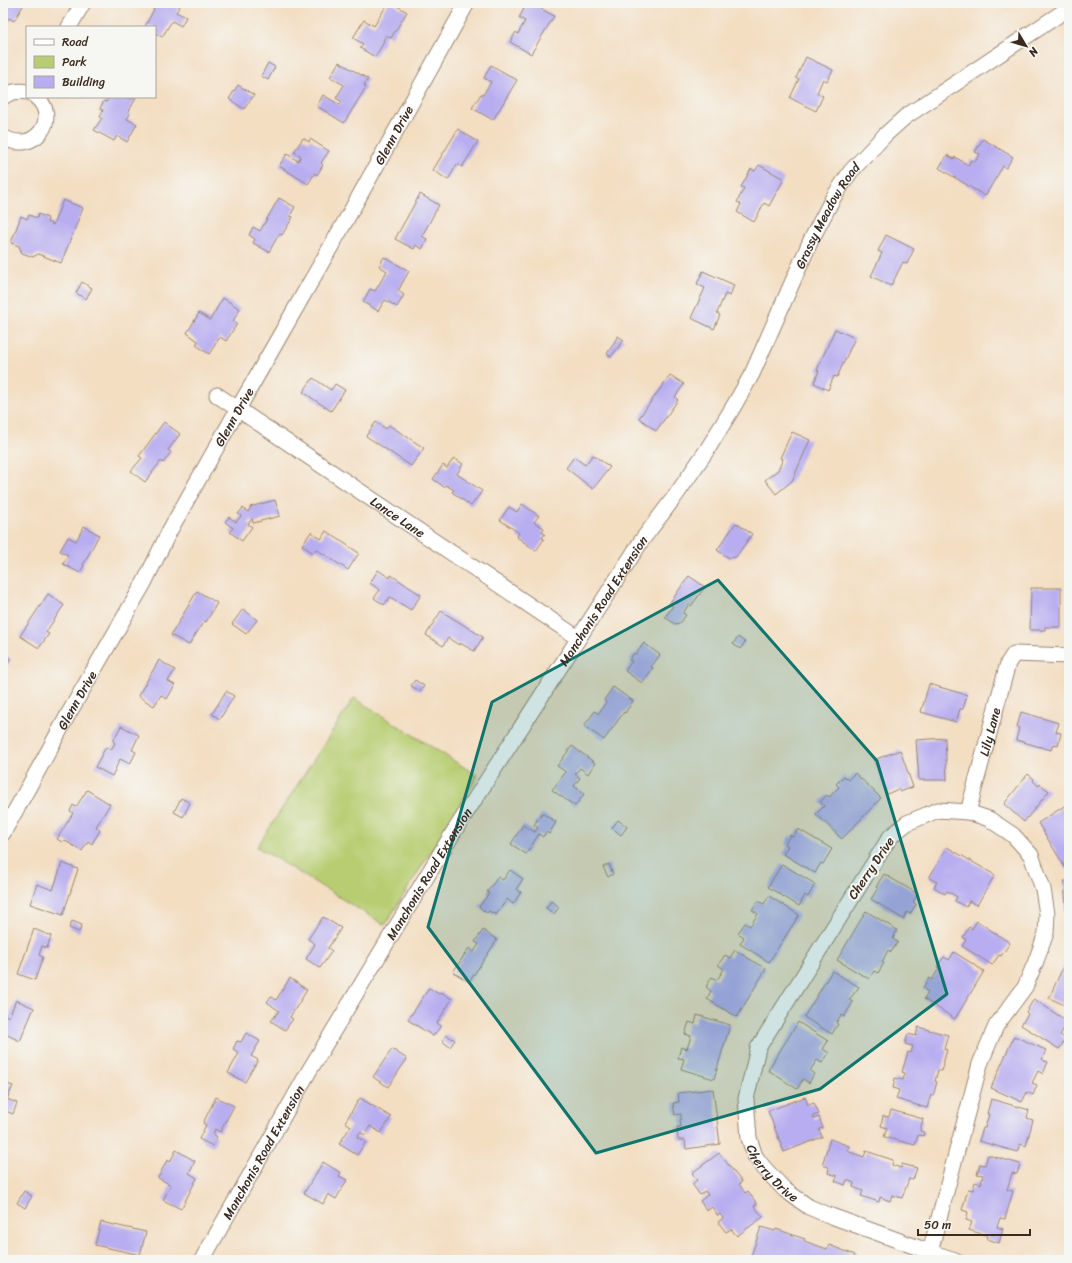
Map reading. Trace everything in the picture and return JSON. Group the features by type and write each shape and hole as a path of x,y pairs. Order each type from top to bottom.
{"street":[{"path":"70,26 83,3"},
{"name":"Glenn Drive","path":"3,833 72,707 144,583 170,530 467,3"},
{"name":"Grassy Meadow Road","path":"673,499 707,450 752,374 811,240 833,198 851,171 904,117 1069,8"},
{"path":"3,97 16,91 26,92"},
{"path":"3,137 10,141 19,143 27,142 35,138 41,132 45,124 46,115 44,106 37,98"},
{"name":"Lance Lane","path":"217,395 578,638"},
{"name":"Manchonis Road Extension","path":"202,1260 315,1060 453,833 642,540 673,499"},
{"name":"Lily Lane","path":"968,812 1008,663 1014,654 1069,656"},
{"name":"Cherry Drive","path":"930,1252 980,1064 996,1026 1025,987 1046,933 1047,914 1043,889 1031,855 1013,835 989,819 968,812 938,810 907,823 890,837 758,1048 746,1099 749,1138 755,1156 774,1179 796,1199 823,1213 930,1252 956,1260"}],"highlighted area":[{"path":"718,580 877,761 947,994 820,1089 596,1153 428,927 492,702"}],"green space":[{"path":"354,698 478,776 385,925 257,847"}],"building":[{"path":"3,3 24,4 14,21 9,18 3,28"},
{"path":"154,3 182,3 176,12 186,17 181,26 172,21 162,37 156,34 156,26 146,26 154,9 152,8"},
{"path":"388,3 392,3 407,12 391,38 386,35 383,41 384,42 375,57 360,48 363,44 353,38 364,20 374,26"},
{"path":"527,3 531,3 554,16 531,54 510,42 516,32 518,34 525,21 519,18"},
{"path":"806,57 833,70 827,81 823,79 817,93 823,96 816,111 790,98 799,79 796,78"},
{"path":"339,62 368,79 364,85 366,87 344,123 317,106 323,95 340,105 342,102 336,98 344,85 330,77"},
{"path":"268,63 275,67 268,80 261,76"},
{"path":"491,65 517,80 493,120 472,108 481,94 483,95 491,82 484,78"},
{"path":"238,85 254,95 244,109 229,99"},
{"path":"108,98 136,98 128,113 130,114 127,119 137,124 127,142 117,136 114,141 94,130 102,118 100,117 103,110 100,108 104,101 106,102"},
{"path":"458,129 478,142 462,167 457,164 448,180 433,170"},
{"path":"303,138 309,142 310,139 329,151 321,163 323,165 317,175 315,173 308,184 279,166 287,154 298,161 301,156 294,152"},
{"path":"983,139 1013,157 1006,168 1003,166 985,196 939,168 947,155 954,159 955,157 968,165 971,160 975,162 980,154 975,152"},
{"path":"759,165 784,179 769,206 764,203 754,222 737,212 741,204 737,202 744,188 741,187 751,169 755,171"},
{"path":"420,194 439,205 422,236 427,239 422,249 416,245 414,249 395,239"},
{"path":"279,198 295,207 290,216 293,217 282,235 279,234 269,252 253,243 255,239 249,235 253,227 260,231"},
{"path":"63,200 83,208 61,263 38,254 33,257 22,253 19,246 11,243 21,216 27,219 29,215 37,218 38,214 48,218 47,222 53,225"},
{"path":"886,235 914,249 907,264 903,262 891,286 871,276 882,253 878,251"},
{"path":"384,257 409,271 398,291 404,295 397,307 385,300 378,311 363,302 370,289 375,291 387,271 379,266"},
{"path":"703,271 734,285 730,296 725,294 717,313 720,315 714,329 691,318 705,288 697,284"},
{"path":"82,282 92,288 86,299 76,293"},
{"path":"223,298 240,309 233,321 237,324 226,341 220,337 209,354 196,345 198,341 187,333 199,313 210,320"},
{"path":"835,329 855,338 837,377 834,376 828,390 814,383 819,371 817,370"},
{"path":"618,336 624,340 611,357 607,354"},
{"path":"670,375 684,384 675,397 678,400 656,431 639,418"},
{"path":"313,378 331,390 335,384 345,390 331,411 303,392"},
{"path":"164,422 180,434 168,450 171,452 163,463 161,461 145,482 131,471 142,458 139,456"},
{"path":"376,422 386,429 389,425 424,448 411,466 366,436"},
{"path":"792,432 810,440 792,481 776,494 765,480 778,470 783,459 780,458"},
{"path":"593,455 610,467 593,489 566,468 574,457 585,465"},
{"path":"454,458 463,464 457,474 482,491 471,506 452,492 454,490 446,485 444,487 433,479 443,465 447,468"},
{"path":"275,500 280,516 253,523 252,519 248,524 252,527 242,541 230,532 233,528 225,522 229,517 236,522 241,516 238,514 243,508 248,512 250,507"},
{"path":"522,504 539,516 534,522 544,528 542,532 545,534 542,538 544,539 536,551 517,537 519,533 500,520 509,507 517,512"},
{"path":"736,523 752,534 736,557 729,558 717,550"},
{"path":"84,526 99,535 80,573 63,564 68,555 60,551 68,537 76,541"},
{"path":"326,531 359,553 348,570 316,549 313,553 302,545 311,532 321,539"},
{"path":"378,570 390,578 391,575 421,595 411,610 390,597 384,605 374,598 380,590 370,583"},
{"path":"689,576 705,587 691,606 689,604 683,613 686,615 680,623 675,624 665,617 673,606 669,604"},
{"path":"1031,588 1061,588 1061,627 1045,627 1045,630 1030,630"},
{"path":"197,591 217,603 206,622 204,621 189,645 171,635"},
{"path":"48,594 64,605 46,632 49,634 39,648 20,636"},
{"path":"243,609 257,620 246,634 232,624"},
{"path":"441,611 483,637 474,651 460,643 459,645 448,638 443,646 426,635"},
{"path":"738,637 745,642 740,649 733,644"},
{"path":"644,643 660,655 642,683 625,671 632,661 629,660 634,653 636,654"},
{"path":"3,654 11,659 3,671"},
{"path":"159,660 175,670 168,681 175,685 167,699 161,695 154,706 138,696"},
{"path":"415,680 424,686 420,691 411,686"},
{"path":"929,684 967,695 963,709 960,709 956,722 921,712"},
{"path":"613,687 633,701 604,740 584,726 595,711 598,714 606,702 604,700"},
{"path":"226,691 234,696 220,719 212,714"},
{"path":"1021,712 1059,723 1056,732 1061,733 1058,745 1053,744 1051,750 1016,740 1019,728 1017,727"},
{"path":"121,726 139,735 132,750 136,752 130,764 120,759 112,776 95,767 106,747 111,750 115,743 113,741"},
{"path":"945,738 947,780 919,780 916,740"},
{"path":"572,746 595,763 588,774 580,768 575,774 580,778 574,786 584,794 575,806 552,790 566,772 557,766"},
{"path":"900,750 913,787 900,792 898,789 887,794 874,760"},
{"path":"855,773 881,798 842,839 816,814 824,806 820,802 827,795 829,797 839,787 836,784 844,776 848,780"},
{"path":"1028,774 1039,786 1040,784 1049,791 1024,822 1004,804"},
{"path":"87,790 110,804 96,827 100,830 92,844 88,841 82,851 64,840 62,842 57,839 73,813 70,811 73,805 76,807"},
{"path":"181,798 190,803 183,817 174,812"},
{"path":"1069,803 1069,867 1066,869 1038,823"},
{"path":"542,813 556,822 549,834 546,832 543,837 539,834 526,854 511,844 523,825 535,832 538,827 534,825"},
{"path":"618,820 627,827 621,835 612,828"},
{"path":"798,829 832,849 823,864 821,863 815,873 783,854 788,846 785,844 790,835 793,837"},
{"path":"947,847 995,875 977,905 969,901 966,907 955,901 957,897 947,891 945,894 934,887 937,882 929,878"},
{"path":"62,863 78,869 63,915 30,904 37,884 53,890"},
{"path":"609,864 613,874 608,877 603,867"},
{"path":"782,864 815,884 808,897 805,895 799,906 768,887"},
{"path":"510,870 523,879 516,889 521,892 513,904 507,899 496,915 489,911 487,913 479,907 489,893 487,892 498,877 503,880"},
{"path":"884,874 918,894 913,902 916,904 910,914 907,912 903,919 871,899"},
{"path":"1064,881 1069,881 1069,936 1068,936"},
{"path":"769,896 799,915 769,962 740,944 744,937 738,933 745,923 750,926 758,914 752,910 758,901 764,904"},
{"path":"551,901 559,907 554,914 546,908"},
{"path":"866,911 897,930 893,939 898,942 891,952 888,950 882,962 884,963 878,973 874,971 869,979 837,960"},
{"path":"323,917 341,928 328,948 332,951 320,968 306,959 315,944 308,939"},
{"path":"72,921 82,925 79,932 69,928"},
{"path":"977,921 1010,943 1001,956 999,955 992,965 962,946 966,940 963,937 969,927 972,929"},
{"path":"34,929 51,936 47,948 42,946 39,955 43,957 35,980 18,974"},
{"path":"483,930 497,940 469,982 453,972 469,948 474,952 479,944 475,942"},
{"path":"735,950 766,969 737,1017 707,999 711,991 706,987 712,977 717,980 724,969 718,965 725,955 730,958"},
{"path":"954,952 984,971 955,1019 924,999 928,992 923,988 929,978 932,980 939,968 937,967 944,957 949,960"},
{"path":"1069,954 1069,1007 1049,998"},
{"path":"832,971 859,987 849,1000 853,1002 844,1017 841,1015 832,1034 804,1017"},
{"path":"290,978 307,990 290,1017 293,1019 285,1030 271,1021 279,1011 267,1002 271,996 276,1000"},
{"path":"429,988 439,994 441,992 452,999 437,1023 441,1026 433,1036 408,1020"},
{"path":"1034,999 1068,1022 1060,1035 1066,1039 1059,1049 1021,1025 1028,1014 1026,1012"},
{"path":"16,1000 34,1008 20,1041 3,1033 3,1014 9,1017"},
{"path":"697,1015 730,1025 714,1079 681,1069 684,1059 678,1058 681,1047 687,1049 691,1036 685,1034 689,1022 695,1024"},
{"path":"798,1022 828,1041 823,1049 829,1053 822,1063 817,1060 810,1071 814,1074 809,1083 803,1079 797,1089 768,1070"},
{"path":"918,1027 948,1035 944,1049 947,1050 941,1071 938,1070 935,1081 937,1082 933,1096 931,1095 927,1108 896,1099 899,1090 893,1088 895,1078 903,1080 905,1073 902,1072 908,1052 911,1053 913,1046 905,1044 908,1034 916,1036"},
{"path":"246,1033 260,1041 251,1056 258,1060 245,1082 228,1073 239,1053 233,1049 237,1041 241,1042"},
{"path":"446,1035 455,1040 450,1047 442,1041"},
{"path":"1014,1036 1046,1050 1042,1060 1048,1062 1043,1074 1038,1071 1032,1083 1037,1085 1033,1095 1027,1092 1022,1102 991,1088"},
{"path":"392,1049 407,1059 388,1087 373,1077"},
{"path":"3,1083 13,1086 7,1099 17,1103 13,1114 3,1110"},
{"path":"713,1089 720,1144 686,1149 685,1140 678,1140 677,1127 681,1127 681,1114 675,1115 673,1103 679,1102 678,1093"},
{"path":"216,1097 234,1106 220,1132 215,1129 213,1134 217,1137 213,1146 199,1139 206,1125 203,1123"},
{"path":"805,1097 808,1105 814,1103 819,1114 813,1116 814,1119 819,1117 823,1128 819,1129 822,1137 784,1152 768,1111"},
{"path":"360,1098 391,1117 381,1133 370,1126 365,1135 360,1132 357,1137 366,1142 357,1155 339,1144 351,1126 345,1122"},
{"path":"991,1099 1029,1110 1027,1118 1033,1120 1026,1146 1020,1144 1017,1152 979,1141 989,1114 987,1114"},
{"path":"891,1110 923,1119 920,1131 924,1132 923,1136 918,1135 915,1145 884,1137 887,1128 881,1126 883,1116 889,1117"},
{"path":"830,1139 849,1146 847,1151 864,1157 866,1151 893,1160 892,1165 901,1168 902,1164 917,1168 913,1180 909,1179 902,1198 892,1195 890,1201 880,1197 879,1202 861,1196 863,1191 853,1187 854,1183 847,1180 845,1185 835,1181 837,1176 828,1173 829,1167 822,1165"},
{"path":"176,1150 195,1161 189,1173 197,1178 181,1209 163,1200 171,1185 158,1178 167,1160 170,1162"},
{"path":"719,1153 742,1182 739,1184 745,1193 748,1191 757,1204 754,1206 763,1217 737,1236 731,1229 726,1232 718,1222 723,1218 720,1214 718,1216 712,1207 707,1211 700,1201 708,1195 705,1191 700,1195 692,1184 697,1180 692,1173"},
{"path":"988,1155 1020,1164 1017,1174 1012,1173 1007,1190 1013,1191 1005,1219 1000,1218 997,1227 1003,1229 999,1243 987,1239 988,1236 969,1230 972,1222 966,1220 968,1212 962,1210 968,1189 973,1190 975,1182 981,1184 983,1175 977,1174 980,1164 985,1165"},
{"path":"323,1162 341,1173 339,1176 347,1180 336,1199 328,1194 323,1204 304,1193"},
{"path":"24,1191 32,1196 25,1208 17,1203"},
{"path":"101,1222 146,1232 140,1255 95,1245"},
{"path":"761,1227 775,1231 776,1229 805,1239 804,1241 827,1249 829,1245 855,1255 854,1257 861,1260 750,1259"}]}
